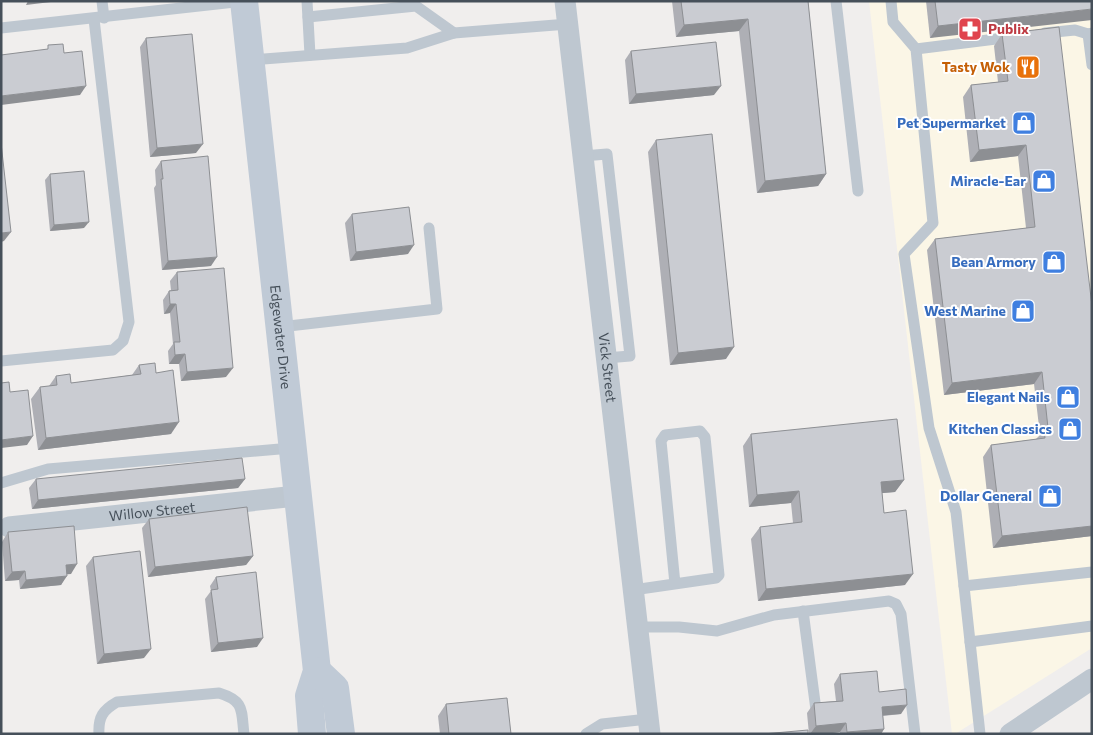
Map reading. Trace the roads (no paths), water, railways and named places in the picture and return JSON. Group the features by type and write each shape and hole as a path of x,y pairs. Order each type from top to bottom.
{"street":[{"name":"Edgewater Drive","path":"244,1 296,496 317,671 309,696 312,734"},
{"name":"Vick Street","path":"565,1 649,726"},
{"name":"Willow Street","path":"9,527 296,496"},
{"path":"317,671 335,688 341,734"},
{"path":"1010,734 1091,675"}],"lane":[{"path":"1,361 113,350 123,341 129,322 99,18 102,1"},
{"path":"1,28 244,1"},
{"path":"308,1 310,55"},
{"path":"836,1 858,191"},
{"path":"891,1 893,22 916,49 933,223 904,254 929,428 956,512 980,734"},
{"path":"308,17 416,6 454,33"},
{"path":"250,60 407,48 454,33 568,24"},
{"path":"916,49 1075,30 1090,33 1092,65"},
{"path":"278,327 437,309 429,228"},
{"path":"633,590 675,584 716,578 720,575 705,437 700,431 665,435 661,441 675,584"},
{"path":"1,483 48,470 291,448"},
{"path":"964,586 1092,572"},
{"path":"637,627 679,627 717,631 774,615 889,601 896,604 901,614 915,734"},
{"path":"803,611 816,710"},
{"path":"970,642 1092,626"},
{"path":"99,734 100,717 104,709 117,702 220,693 234,697 241,705 244,734"},
{"path":"586,734 602,724 649,726"}],"place":[{"name":"Publix","path":"970,29"},
{"name":"Tasty Wok","path":"1028,67"},
{"name":"Pet Supermarket","path":"1024,123"},
{"name":"Miracle-Ear","path":"1044,181"},
{"name":"Bean Armory","path":"1054,262"},
{"name":"West Marine","path":"1023,311"},
{"name":"Elegant Nails","path":"1068,397"},
{"name":"Kitchen Classics","path":"1070,429"},
{"name":"Dollar General","path":"1050,496"}]}
